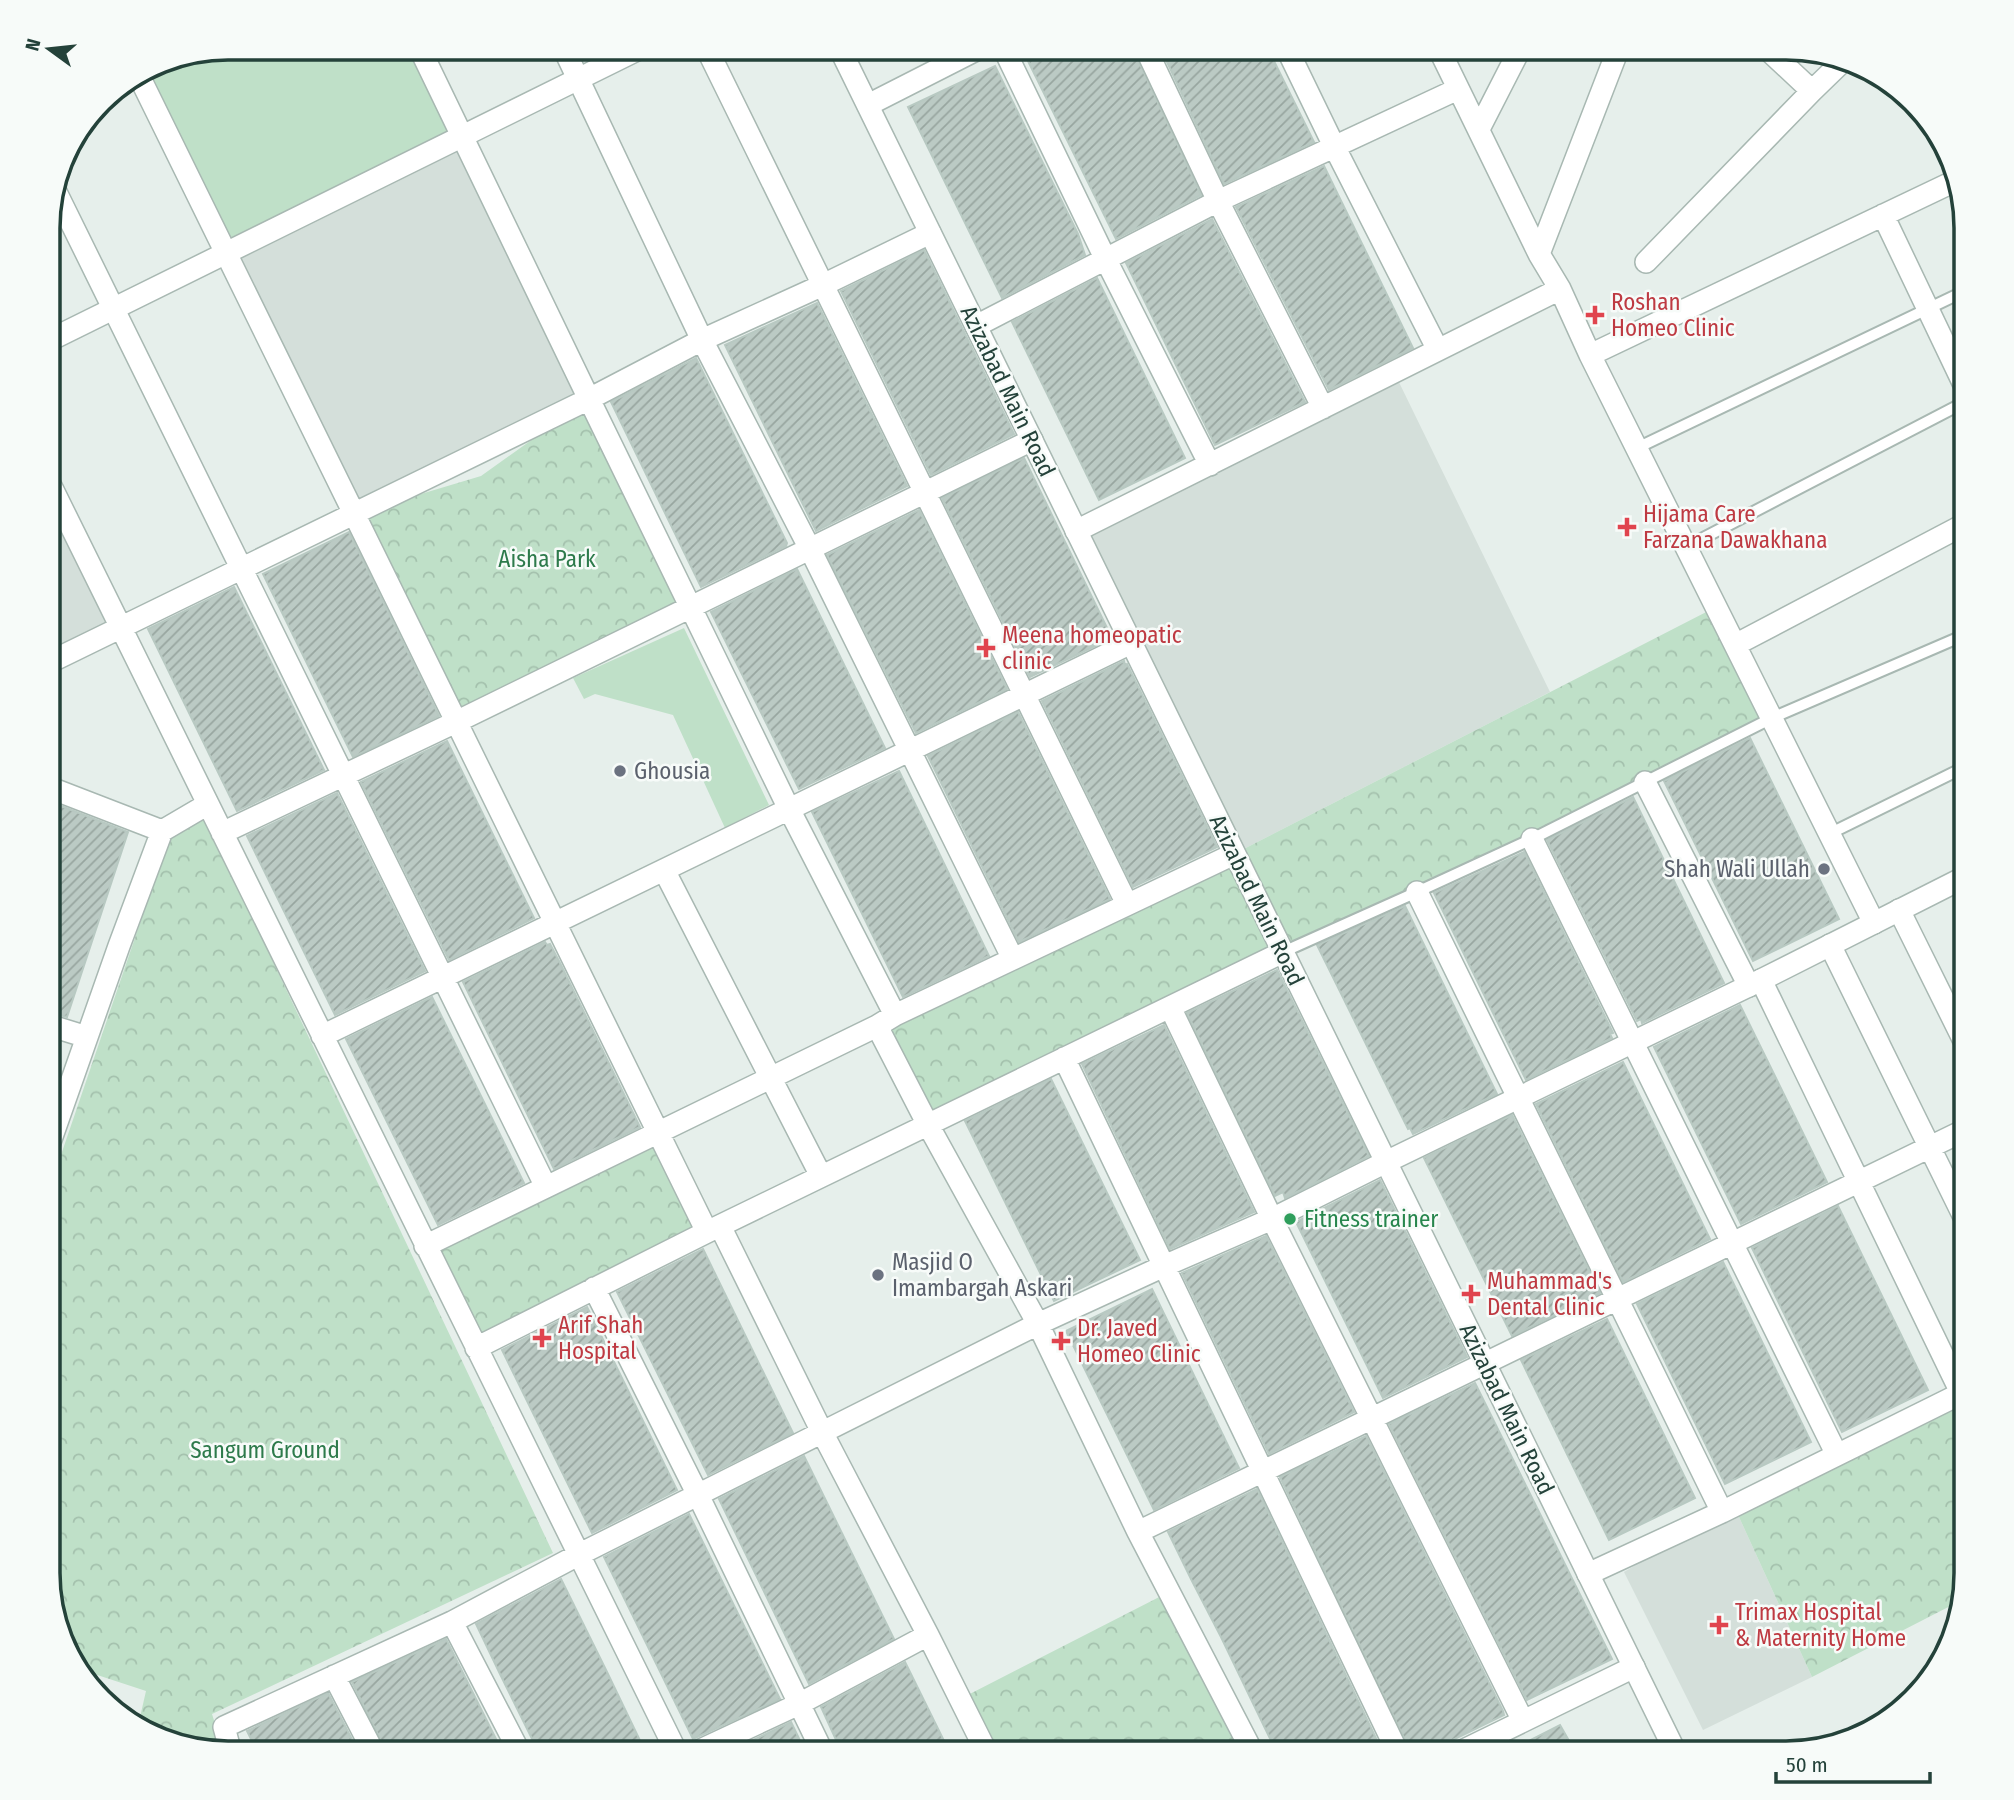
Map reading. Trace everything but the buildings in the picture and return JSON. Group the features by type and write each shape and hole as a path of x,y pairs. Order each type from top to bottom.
{"street":[{"path":"425,60 789,810 886,1020 928,1123 1038,1324 1138,1532 1247,1741"},
{"path":"570,60 702,340 810,549 1013,959"},
{"path":"60,335 617,60"},
{"path":"712,60 1128,904"},
{"name":"Azizabad Main Road","path":"846,60 1670,1741"},
{"path":"868,105 956,60"},
{"path":"1009,60 1105,258 1210,465"},
{"path":"1150,60 1323,408"},
{"path":"1292,60 1438,350"},
{"path":"1444,60 1874,923"},
{"path":"1479,129 1514,60"},
{"path":"1539,254 1614,60"},
{"path":"1779,60 1812,91"},
{"path":"1646,262 1837,67"},
{"path":"142,83 657,1132 713,1229 823,1434 929,1635 981,1741"},
{"path":"976,326 1218,201 1458,89"},
{"path":"1590,355 1949,184"},
{"path":"61,203 546,1187"},
{"path":"1883,215 1954,364"},
{"path":"60,657 589,400 702,340 930,233"},
{"path":"1076,531 1560,289"},
{"path":"222,833 456,722 1032,440"},
{"path":"60,504 671,1741"},
{"path":"1735,645 1954,530"},
{"path":"322,1036 1131,643"},
{"path":"1645,782 1859,1181 1954,1377"},
{"path":"60,792 162,831"},
{"path":"60,1114 162,831 208,804"},
{"path":"1532,839 1837,1455"},
{"path":"425,1246 770,1076 1234,853"},
{"path":"664,870 821,1175"},
{"path":"228,1741 225,1727 452,1622 578,1555 1038,1324 1272,1219 1954,883"},
{"path":"1417,892 1722,1511"},
{"path":"1899,910 1954,1023"},
{"path":"1830,945 1954,1197"},
{"path":"476,1348 821,1175 1283,952"},
{"path":"1170,1007 1272,1219 1523,1721"},
{"path":"60,1029 87,1037"},
{"path":"1064,1058 1392,1741"},
{"path":"1138,1532 1954,1135"},
{"path":"594,1288 817,1741"},
{"path":"1588,1574 1954,1402"},
{"path":"452,1622 514,1741"},
{"path":"720,1741 799,1704 929,1635"},
{"path":"1482,1741 1634,1667"},
{"path":"334,1676 368,1741"}],"lane":[{"path":"1637,449 1954,297"},
{"path":"1686,547 1954,408"},
{"path":"1283,952 1532,839 1772,718 1954,640"},
{"path":"1829,834 1954,772"}],"shaded area":[{"path":"463,136 589,399 354,513 226,253"},
{"path":"1394,372 1550,692 1234,854 1076,531"},
{"path":"60,504 121,627 60,657"},
{"name":"Trimax Hospital & Maternity Home","path":"1734,1506 1812,1677 1703,1730 1624,1572"}],"green space":[{"path":"425,60 463,136 226,253 142,83 174,68 206,61"},
{"name":"Aisha Park","path":"589,399 690,607 456,722 354,514 481,476"},
{"path":"1716,607 1772,718 927,1123 877,1026 1234,854"},
{"path":"684,628 769,805 725,828 673,715 595,694 584,699 573,678"},
{"name":"Sangum Ground","path":"205,818 553,1553 212,1714 220,1740 174,1732 153,1723 140,1716 146,1691 94,1674 72,1637 60,1583 60,1158 169,838"},
{"path":"657,1132 707,1232 476,1348 425,1246"},
{"path":"1954,1397 1954,1583 1951,1606 1812,1677 1734,1506"},
{"path":"1169,1592 1247,1741 981,1741 960,1699"}],"place":[{"name":"Roshan Homeo Clinic","path":"1595,315"},
{"name":"Hijama Care Farzana Dawakhana","path":"1627,527"},
{"name":"Meena homeopatic clinic","path":"986,648"},
{"name":"Ghousia","path":"620,771"},
{"name":"Shah Wali Ullah","path":"1824,869"},
{"name":"Fitness trainer","path":"1290,1219"},
{"name":"Masjid O Imambargah Askari","path":"878,1275"},
{"name":"Muhammad's Dental Clinic","path":"1471,1294"},
{"name":"Arif Shah Hospital","path":"542,1338"},
{"name":"Dr. Javed Homeo Clinic","path":"1061,1341"},
{"name":"Trimax Hospital & Maternity Home","path":"1719,1625"}]}
